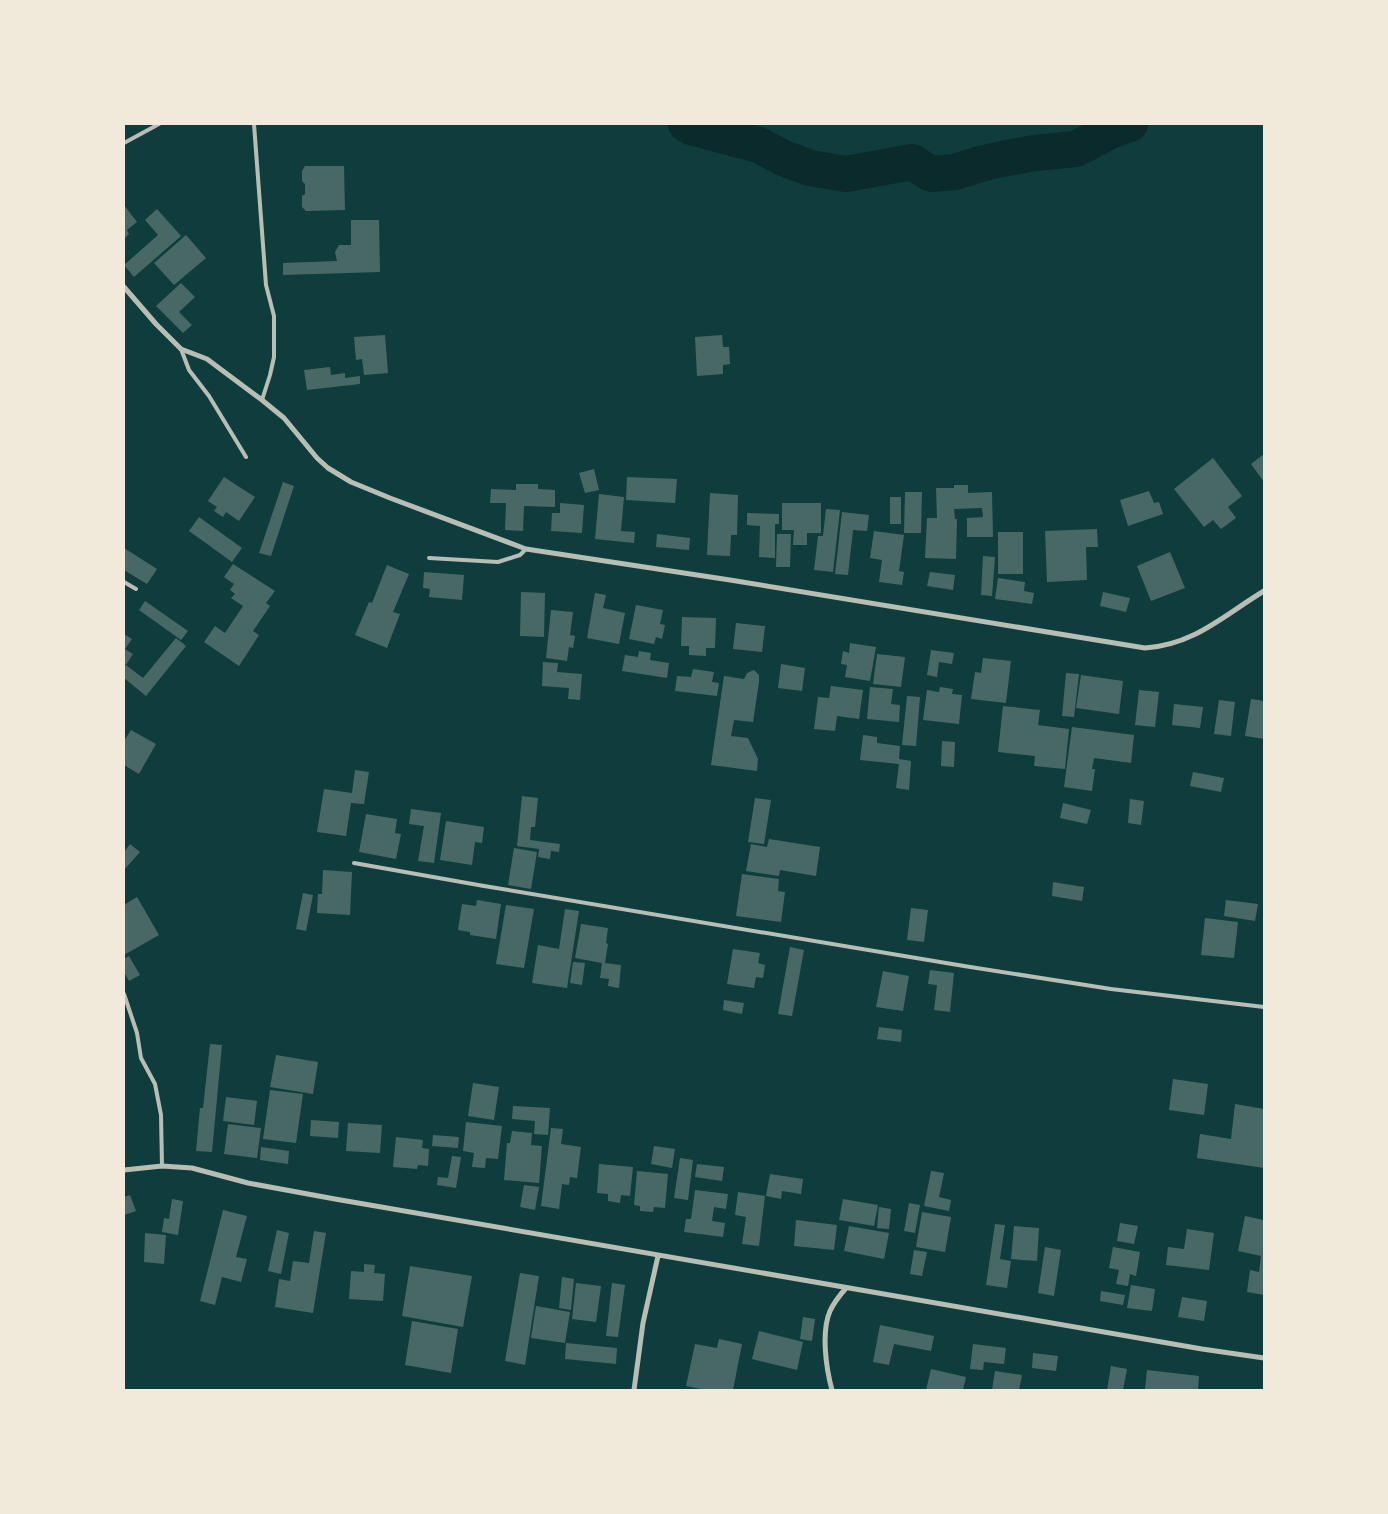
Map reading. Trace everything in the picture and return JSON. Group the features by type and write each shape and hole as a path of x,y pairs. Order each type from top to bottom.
{"street":[{"path":"124,287 181,349 207,359 262,400 284,418 317,458 328,468 351,482 390,498 526,549 739,581 1146,648 1165,646 1191,638 1264,591"},
{"path":"124,1170 162,1166 192,1168 267,1186 658,1256 1264,1358"},
{"path":"634,1390 643,1324 658,1256"},
{"path":"832,1390 825,1330 829,1312 846,1288"}],"lane":[{"path":"124,144 159,124"},
{"path":"254,124 266,285 274,316 274,357 262,400"},
{"path":"181,349 189,370 209,396 246,457"},
{"path":"429,558 498,562 520,555 526,549"},
{"path":"124,582 136,590"},
{"path":"354,863 964,966 1112,989 1264,1007"},
{"path":"124,994 137,1033 141,1058 155,1084 161,1115 162,1166"}],"building":[{"path":"305,166 344,166 345,210 306,211 302,207 305,184 302,181 302,171"},
{"path":"124,205 137,222 127,230 129,234 124,239"},
{"path":"157,209 181,236 134,277 124,265 158,235 145,220"},
{"path":"351,220 379,220 380,272 283,275 283,263 337,261 335,252 339,245 351,245"},
{"path":"186,235 206,258 174,285 154,263"},
{"path":"181,283 195,297 179,312 192,325 183,333 156,306"},
{"path":"385,335 388,373 364,375 362,359 356,360 354,337"},
{"path":"722,335 723,347 729,347 730,364 723,365 723,374 697,376 695,337"},
{"path":"330,367 331,375 345,373 345,378 360,376 360,384 307,390 304,370"},
{"path":"1264,454 1264,482 1251,464"},
{"path":"1213,458 1242,496 1228,507 1236,518 1221,529 1213,520 1204,527 1174,489"},
{"path":"594,469 599,490 585,493 579,473"},
{"path":"224,477 255,497 239,521 226,512 223,517 214,511 217,507 208,501"},
{"path":"627,477 677,479 675,503 626,500"},
{"path":"283,482 294,486 271,556 259,553"},
{"path":"516,484 538,484 538,489 555,490 555,507 524,506 523,531 505,530 506,503 490,503 491,489 516,490"},
{"path":"954,485 968,485 968,493 992,492 993,537 967,537 967,518 983,517 982,508 954,509 955,519 957,519 956,559 925,558 927,518 937,518 936,488 954,488"},
{"path":"1149,491 1154,503 1159,502 1163,514 1128,526 1120,500"},
{"path":"905,492 922,492 921,533 904,533"},
{"path":"710,493 738,495 737,535 731,535 730,556 707,555"},
{"path":"599,494 624,497 621,531 635,532 634,543 595,539"},
{"path":"890,497 901,497 901,524 890,524"},
{"path":"560,503 584,505 582,533 551,531 552,513 560,513"},
{"path":"782,503 821,503 821,533 807,533 807,545 793,545 794,530 782,530"},
{"path":"826,509 840,510 833,572 814,570 818,536 823,536"},
{"path":"842,512 869,515 867,531 853,530 848,575 835,574"},
{"path":"747,513 779,514 779,524 775,524 775,558 759,557 760,526 747,525"},
{"path":"199,517 242,548 232,562 189,531"},
{"path":"1097,529 1098,547 1086,547 1087,580 1047,582 1045,531"},
{"path":"874,531 904,535 899,571 904,572 902,585 879,582 882,560 870,558"},
{"path":"998,532 1023,532 1023,574 998,574"},
{"path":"657,534 690,538 689,550 656,547"},
{"path":"777,534 791,534 790,567 776,567"},
{"path":"124,548 157,569 147,584 124,570"},
{"path":"1170,552 1185,588 1151,601 1137,566"},
{"path":"983,556 995,557 992,596 981,595"},
{"path":"233,564 275,591 266,603 270,606 253,631 259,635 239,666 204,642 215,626 225,633 243,606 231,598 235,594 230,590 234,584 224,577"},
{"path":"387,565 409,574 393,612 400,614 387,648 355,635 369,602 372,603"},
{"path":"424,572 464,575 462,600 429,597 430,589 423,588"},
{"path":"930,572 955,575 953,590 927,586"},
{"path":"998,578 1025,582 1024,591 1034,593 1032,604 995,599"},
{"path":"521,592 545,593 544,637 520,636"},
{"path":"1103,592 1130,598 1126,612 1100,606"},
{"path":"595,593 606,595 603,608 625,613 619,644 587,638"},
{"path":"145,601 188,631 181,640 139,610"},
{"path":"636,605 663,610 660,624 665,625 662,639 656,637 654,644 629,639"},
{"path":"551,610 573,612 570,635 575,636 573,648 569,647 567,661 546,658"},
{"path":"682,617 716,618 715,648 706,648 706,656 689,655 689,646 681,646"},
{"path":"736,623 765,626 762,652 733,649"},
{"path":"124,634 132,639 125,649 133,654 126,665 124,663"},
{"path":"176,638 186,646 146,696 124,678 124,667 126,665 143,678"},
{"path":"850,643 876,647 870,681 845,677 847,665 841,664 843,651 849,653"},
{"path":"931,650 954,653 952,664 939,662 937,677 927,675"},
{"path":"639,651 651,653 650,660 669,663 667,678 622,671 625,655 638,657"},
{"path":"877,654 905,657 901,687 873,684"},
{"path":"983,658 1011,661 1006,703 971,699 975,672 981,673"},
{"path":"543,662 558,663 557,672 582,674 580,700 568,699 569,688 542,686"},
{"path":"781,664 805,668 802,691 778,688"},
{"path":"693,669 714,672 712,682 719,683 717,696 675,691 677,676 691,677"},
{"path":"754,670 759,675 759,682 753,722 734,720 731,736 748,738 758,759 757,771 711,765 724,676 744,679 747,673"},
{"path":"1066,673 1079,674 1074,717 1062,716"},
{"path":"1081,675 1123,681 1119,714 1076,708"},
{"path":"831,686 863,690 859,719 837,716 835,731 814,729 818,697 829,698"},
{"path":"870,687 893,689 891,704 900,705 899,722 867,719"},
{"path":"940,687 953,689 952,694 962,695 959,724 923,720 927,690 939,692"},
{"path":"1139,690 1159,692 1155,727 1135,725"},
{"path":"907,696 920,697 916,746 902,745"},
{"path":"1251,699 1264,701 1264,739 1245,736"},
{"path":"1219,700 1235,702 1231,736 1214,734"},
{"path":"1174,704 1203,707 1200,728 1172,725"},
{"path":"1003,706 1040,710 1038,725 1069,729 1065,769 1034,766 1035,756 998,752"},
{"path":"1072,727 1134,735 1131,763 1094,758 1092,769 1095,769 1092,791 1064,787"},
{"path":"131,730 156,744 139,774 124,765 124,741"},
{"path":"863,735 877,737 877,743 900,746 899,759 911,761 909,790 896,788 899,764 860,760"},
{"path":"942,741 955,742 954,767 941,766"},
{"path":"355,770 369,772 364,804 351,803 346,836 317,832 324,789 352,793"},
{"path":"1193,772 1224,778 1221,792 1190,786"},
{"path":"522,796 538,798 535,827 531,827 530,840 560,844 559,852 551,851 550,859 538,857 539,849 517,846"},
{"path":"755,798 771,800 764,844 748,842"},
{"path":"1130,799 1144,801 1141,825 1128,823"},
{"path":"1063,803 1091,810 1087,824 1060,818"},
{"path":"411,809 441,813 434,863 418,861 424,826 409,824"},
{"path":"366,814 397,819 395,833 401,834 396,859 359,852"},
{"path":"446,821 484,827 482,843 475,842 472,865 440,860"},
{"path":"769,839 820,847 816,876 780,870 779,876 746,871 751,844 767,847"},
{"path":"130,844 140,852 124,870 124,852"},
{"path":"514,848 537,852 531,889 508,885"},
{"path":"323,870 352,872 350,915 317,913 318,894 322,894"},
{"path":"742,874 779,879 778,891 785,892 781,922 736,916"},
{"path":"1053,882 1084,887 1082,901 1052,896"},
{"path":"303,893 313,895 306,931 296,929"},
{"path":"137,897 159,935 124,955 124,905"},
{"path":"477,900 501,904 496,939 470,935 470,932 458,930 462,904 476,906"},
{"path":"1226,900 1258,904 1255,921 1224,916"},
{"path":"506,905 534,909 524,968 496,964"},
{"path":"911,908 928,910 924,942 907,940"},
{"path":"565,909 579,911 567,988 532,983 538,945 559,949"},
{"path":"1205,918 1238,922 1234,958 1201,955"},
{"path":"581,924 608,928 605,963 621,965 619,988 608,986 609,979 600,978 602,963 575,958"},
{"path":"790,947 804,950 792,1016 778,1014"},
{"path":"733,949 760,953 758,963 765,965 763,978 756,977 754,988 727,984"},
{"path":"129,956 140,975 129,981 124,972 124,959"},
{"path":"573,962 585,963 582,985 570,983"},
{"path":"930,970 954,973 950,1012 934,1010 937,985 928,984"},
{"path":"883,971 909,976 903,1011 876,1007"},
{"path":"724,1000 744,1003 742,1014 723,1010"},
{"path":"879,1027 902,1030 901,1042 877,1039"},
{"path":"210,1044 222,1045 212,1152 196,1151 200,1108 203,1108"},
{"path":"276,1055 318,1062 313,1094 270,1087"},
{"path":"1173,1079 1208,1084 1204,1115 1169,1110"},
{"path":"473,1083 499,1087 494,1120 468,1116"},
{"path":"270,1090 303,1094 296,1143 263,1139"},
{"path":"226,1097 257,1101 254,1125 223,1121"},
{"path":"1235,1104 1264,1109 1264,1168 1197,1158 1200,1134 1231,1139"},
{"path":"513,1106 550,1108 548,1135 534,1134 535,1121 512,1119"},
{"path":"311,1120 339,1122 338,1138 310,1136"},
{"path":"466,1122 502,1126 498,1159 486,1158 485,1168 472,1167 474,1153 463,1151"},
{"path":"348,1123 382,1125 380,1153 346,1151"},
{"path":"228,1124 261,1128 257,1158 224,1154"},
{"path":"551,1128 563,1129 561,1144 581,1147 577,1178 570,1177 569,1185 562,1184 559,1209 541,1206"},
{"path":"512,1131 532,1133 531,1145 542,1146 539,1183 504,1180 507,1143 510,1143"},
{"path":"433,1135 459,1137 458,1148 432,1146"},
{"path":"396,1137 423,1140 422,1148 429,1149 428,1166 418,1165 417,1169 393,1167"},
{"path":"654,1146 675,1149 672,1168 651,1164"},
{"path":"261,1147 289,1151 288,1164 260,1160"},
{"path":"452,1156 461,1157 456,1188 437,1185 438,1177 448,1178"},
{"path":"680,1158 693,1160 688,1200 674,1198"},
{"path":"599,1164 633,1167 630,1196 621,1195 620,1203 608,1201 608,1194 597,1193"},
{"path":"697,1164 724,1167 722,1181 695,1177"},
{"path":"637,1171 668,1174 665,1208 654,1207 653,1212 640,1211 640,1206 634,1205"},
{"path":"931,1171 944,1173 939,1197 951,1200 949,1211 924,1206"},
{"path":"770,1174 803,1179 801,1194 782,1191 781,1199 766,1196"},
{"path":"524,1185 539,1187 535,1210 520,1207"},
{"path":"695,1190 728,1194 726,1209 714,1207 712,1221 725,1223 723,1237 684,1232 686,1219 691,1219"},
{"path":"738,1192 765,1196 759,1246 742,1244 746,1217 735,1215"},
{"path":"130,1195 136,1211 124,1215 124,1197"},
{"path":"172,1199 183,1201 178,1235 162,1232 164,1218 169,1219"},
{"path":"843,1199 878,1205 874,1226 839,1220"},
{"path":"909,1203 920,1205 915,1233 904,1231"},
{"path":"879,1207 891,1209 889,1229 877,1228"},
{"path":"223,1210 247,1216 236,1257 247,1259 241,1282 222,1277 215,1305 200,1301"},
{"path":"922,1212 951,1217 945,1252 916,1247"},
{"path":"1245,1216 1264,1220 1264,1295 1247,1292 1250,1270 1259,1272 1261,1256 1238,1251"},
{"path":"796,1220 837,1225 834,1250 794,1246"},
{"path":"1120,1223 1138,1226 1134,1244 1117,1241"},
{"path":"995,1224 1005,1225 1000,1259 1011,1261 1007,1288 986,1285"},
{"path":"849,1226 889,1233 884,1259 844,1251"},
{"path":"1014,1226 1039,1228 1037,1261 1011,1259"},
{"path":"1187,1229 1214,1233 1209,1270 1166,1265 1168,1247 1184,1249"},
{"path":"277,1230 289,1233 281,1274 268,1271"},
{"path":"314,1231 326,1233 313,1313 275,1307 279,1279 290,1281 293,1261 309,1263"},
{"path":"145,1233 166,1235 164,1264 144,1262"},
{"path":"1045,1247 1061,1250 1054,1296 1038,1293"},
{"path":"1113,1247 1140,1252 1136,1276 1130,1274 1128,1286 1116,1284 1119,1270 1109,1268"},
{"path":"914,1250 927,1252 922,1276 910,1274"},
{"path":"364,1264 375,1265 374,1273 385,1274 383,1301 349,1299 351,1271 364,1272"},
{"path":"410,1266 472,1276 463,1327 402,1316"},
{"path":"520,1273 539,1276 525,1365 505,1361"},
{"path":"562,1277 574,1279 571,1310 559,1308"},
{"path":"576,1283 601,1286 596,1322 572,1319"},
{"path":"612,1283 625,1285 618,1337 606,1336"},
{"path":"1131,1285 1155,1289 1152,1311 1127,1308"},
{"path":"1101,1291 1125,1295 1123,1305 1100,1301"},
{"path":"1182,1297 1207,1301 1204,1321 1178,1317"},
{"path":"536,1306 570,1312 565,1343 531,1338"},
{"path":"803,1317 815,1319 812,1341 800,1339"},
{"path":"412,1321 458,1329 451,1373 405,1365"},
{"path":"880,1325 934,1336 931,1351 894,1344 889,1365 873,1362"},
{"path":"759,1331 803,1342 797,1370 752,1359"},
{"path":"719,1339 742,1344 733,1390 706,1390 686,1386 695,1344 717,1348"},
{"path":"566,1343 617,1348 616,1364 565,1359"},
{"path":"973,1344 1006,1348 1004,1364 984,1362 983,1370 970,1369"},
{"path":"1033,1353 1058,1356 1056,1371 1032,1368"},
{"path":"1111,1366 1127,1369 1123,1390 1107,1390"},
{"path":"931,1369 966,1377 963,1390 926,1390"},
{"path":"1147,1370 1199,1376 1198,1390 1145,1389"},
{"path":"995,1371 1022,1375 1019,1390 992,1390"}],"waterway":[{"path":"686,124 691,127 759,145 783,158 810,168 846,174 912,162 931,174 955,172 1007,158 1076,149 1110,131 1130,124"}]}
